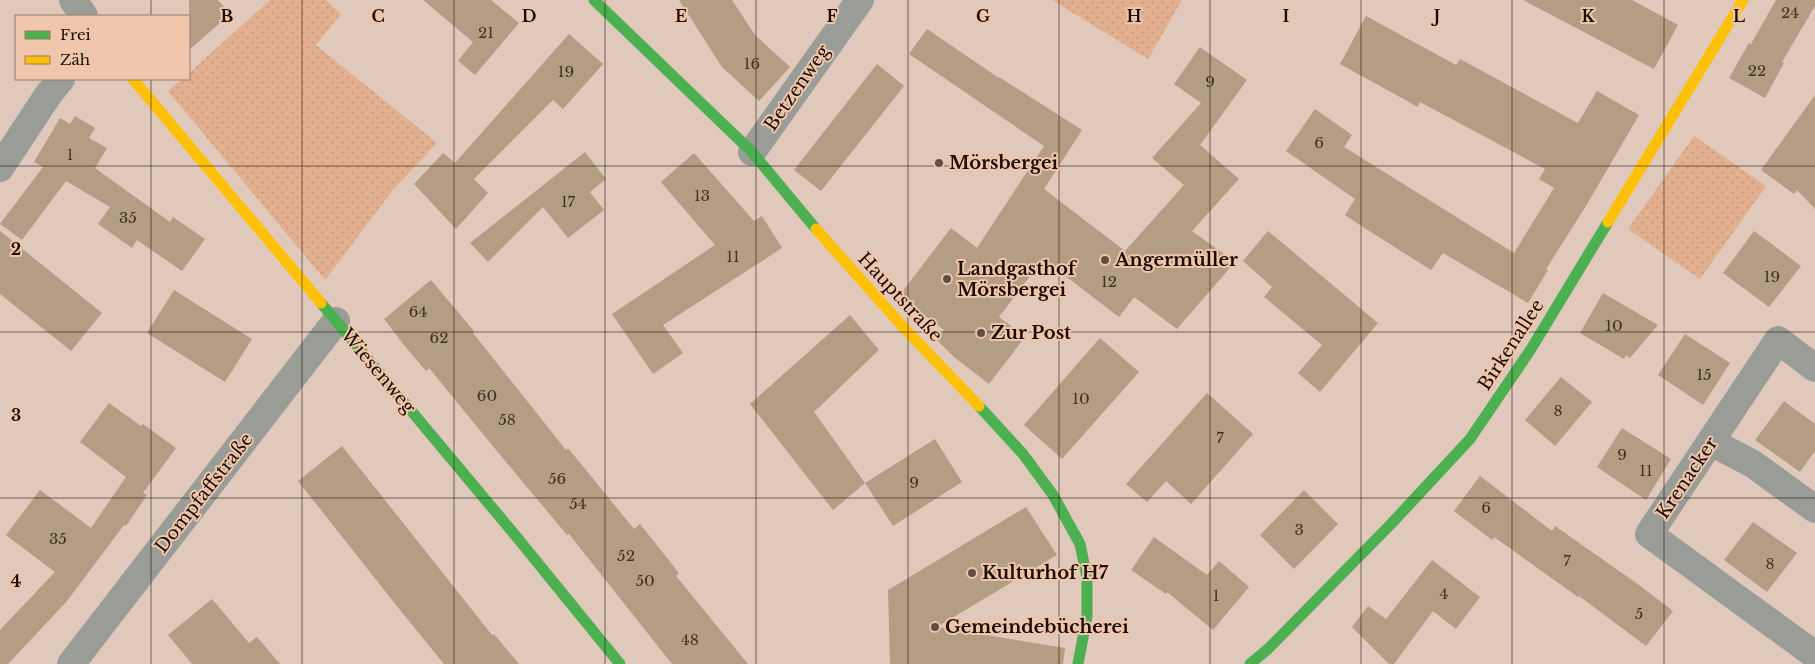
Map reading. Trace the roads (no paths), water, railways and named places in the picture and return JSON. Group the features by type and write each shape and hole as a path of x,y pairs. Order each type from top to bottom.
{"street":[{"path":"73,0 83,15"},
{"name":"Hauptstraße","path":"594,0 752,152 844,262 1023,454 1054,495 1080,544 1087,578 1087,616 1078,664"},
{"name":"Betzenweg","path":"752,152 860,0"},
{"name":"Birkenallee","path":"1250,664 1268,649 1386,529 1470,439 1531,349 1742,0"},
{"path":"0,168 48,95 60,80"},
{"name":"Wiesenweg","path":"135,80 515,535 620,664"},
{"name":"Dompfaffstraße","path":"71,664 336,321"},
{"name":"Krenacker","path":"1815,368 1778,340 1649,534 1815,655"},
{"path":"1711,442 1753,464 1815,509"}],"place":[{"name":"Mörsbergei","path":"939,163"},
{"name":"Angermüller","path":"1105,260"},
{"name":"Landgasthof Mörsbergei","path":"947,279"},
{"name":"Zur Post","path":"981,333"},
{"name":"Kulturhof H7","path":"972,573"},
{"name":"Gemeindebücherei","path":"935,627"}]}
